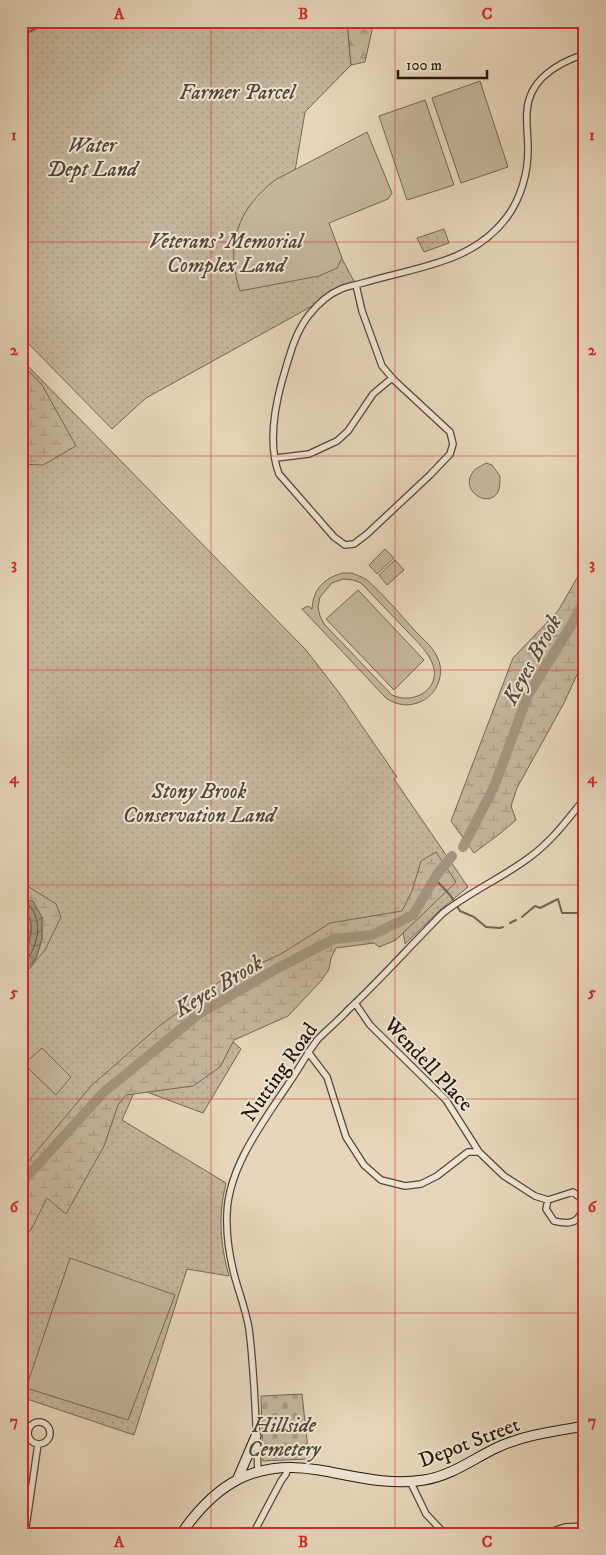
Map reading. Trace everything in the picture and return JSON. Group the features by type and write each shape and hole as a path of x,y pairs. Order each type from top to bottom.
{"main road":[{"name":"Depot Street","path":"181,1534 203,1505 221,1489 238,1478 258,1472 276,1468 311,1469 377,1481 424,1480 446,1474 498,1447 517,1440 585,1426"},
{"path":"238,1478 256,1436"}],"street":[{"path":"356,285 372,340 382,366 392,378 450,432 453,444 450,454 430,475 354,544 345,545 334,537 279,474 277,469 273,443 275,408 297,334 309,314 321,302 340,289 450,259 473,248 493,234 513,208 526,175 528,148 527,109 529,98 535,85 562,62 575,57 585,56"},
{"path":"276,458 310,454 338,441 373,394 392,378"},
{"name":"Nutting Road","path":"258,1472 249,1330 229,1254 227,1234 228,1204 233,1183 244,1154 308,1052 328,1029 444,913 459,901 532,856 564,825 585,798"},
{"name":"Wendell Place","path":"355,1003 370,1025 446,1100 479,1152 504,1176 535,1196 548,1200"},
{"path":"308,1052 327,1077 346,1137 364,1165 381,1180 405,1186 421,1184 437,1176 468,1152 479,1152"},
{"path":"573,1192 584,1201 582,1213 577,1220 567,1224 554,1221 546,1208 548,1200 573,1192"},
{"path":"25,1534 38,1444"},
{"path":"276,1468 281,1481"},
{"path":"253,1534 288,1468"},
{"path":"410,1481 426,1514 445,1534"},
{"path":"544,1534 565,1527 585,1526"},
{"path":"433,1534 439,1528"}],"green space":[{"path":"21,21 347,21 351,65 305,112 295,171 356,285 343,289 146,398 112,429 21,336"},
{"path":"347,21 374,21 365,62 351,65"},
{"path":"480,81 508,167 461,183 432,98"},
{"path":"425,100 454,185 407,200 379,116"},
{"path":"367,132 392,193 388,199 329,223 342,258 337,268 319,276 240,291 236,274 234,244 243,216 251,204 275,180"},
{"path":"444,229 449,243 424,252 417,238"},
{"name":"Stony Brook Conservation Land","path":"21,359 306,650 340,694 397,777 394,779 468,887 440,910 405,944 402,925 360,928 226,1035 241,1049 203,1113 136,1088 122,1120 226,1183 223,1195 221,1230 229,1276 187,1269 134,1435 21,1397 21,974 26,970 27,900 21,895"},
{"path":"21,363 42,385 76,446 43,465 21,464"},
{"path":"486,463 492,465 500,476 498,492 494,497 488,499 477,496 470,486 470,479 474,471"},
{"path":"385,549 394,558 377,574 369,565"},
{"path":"395,560 404,570 387,585 379,575"},
{"name":"Keyes Brook","path":"585,564 585,657 564,703 517,788 511,806 516,820 474,853 451,821 513,658 558,611"},
{"path":"352,573 366,579 386,598 431,648 438,659 441,671 436,689 427,698 408,705 395,703 386,698 302,609 308,606 312,609 317,590 325,581 336,575","holes":["343,579 361,583 418,642 428,655 433,665 433,682 423,693 408,698 392,695 324,624 318,607 320,597 332,583"]},
{"path":"358,590 424,660 394,690 326,619"},
{"name":"Keyes Brook","path":"436,852 456,882 396,940 379,947 374,943 336,948 331,958 329,969 321,981 288,1016 234,1040 220,1067 193,1086 126,1095 118,1105 104,1146 66,1214 47,1198 31,1230 21,1237 21,1170 91,1086 158,1027 219,982 281,954 330,923 402,911 412,891 421,861"},
{"path":"21,882 56,904 61,917 45,950 29,969 36,958 42,939 42,917 21,895"},
{"path":"42,1048 71,1077 56,1095 24,1064"},
{"path":"70,1258 175,1295 128,1420 26,1388"},
{"name":"Hillside Cemetery","path":"302,1394 309,1459 263,1461 261,1396"}],"water":[{"path":"21,895 27,900 33,901 42,917 42,939 36,958 21,974"}],"waterway":[{"path":"21,36 50,21"},
{"name":"Keyes Brook","path":"463,847 494,787 528,695 571,626 585,599"},
{"name":"Keyes Brook","path":"21,1183 104,1092 199,1014 276,969 334,939 372,935 413,915 438,873 452,856"},
{"path":"435,879 454,901"},
{"path":"522,917 535,906 540,908 558,899 562,913 577,913 585,903"},
{"path":"457,906 460,911 474,917 486,927 503,927"},
{"path":"510,923 516,920"}],"park label":[{"name":"Farmer Parcel","path":"237,92"},
{"name":"Water Dept Land","path":"92,157"},
{"name":"Veterans' Memorial Complex Land","path":"226,253"}]}
